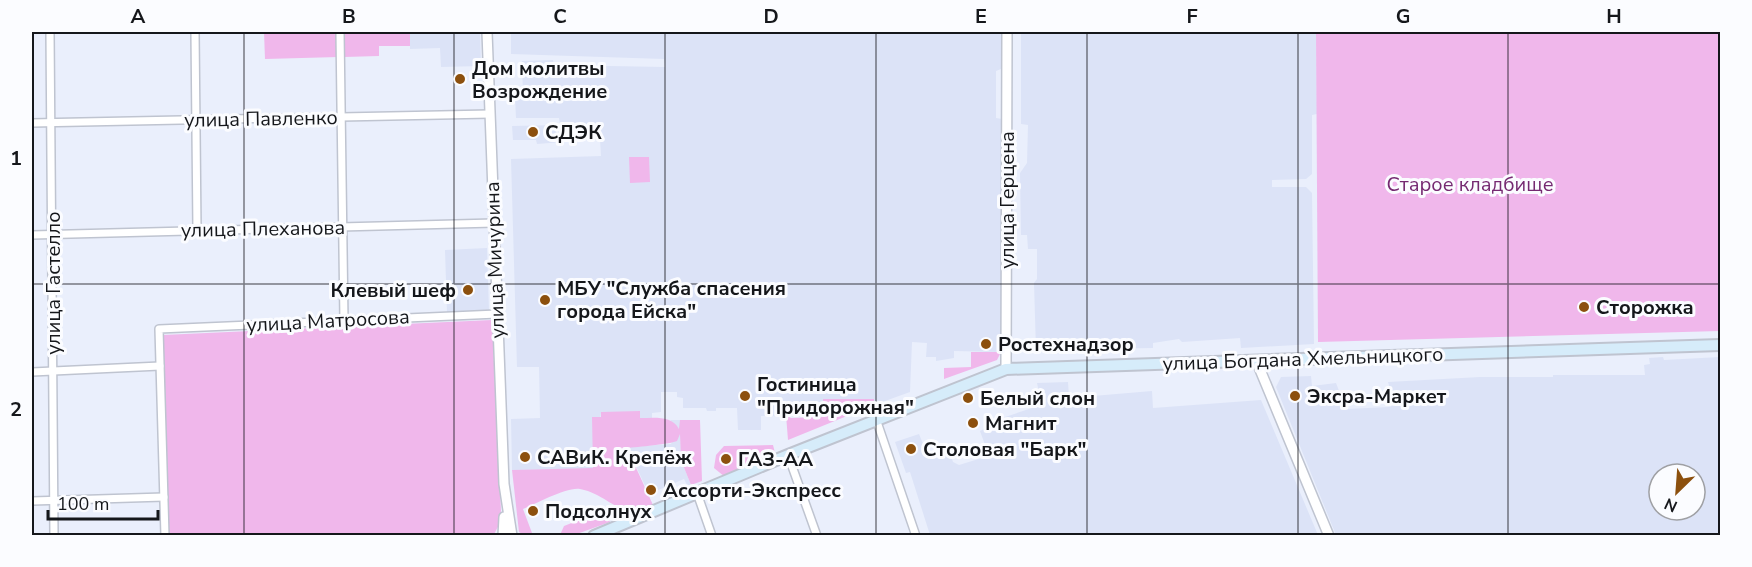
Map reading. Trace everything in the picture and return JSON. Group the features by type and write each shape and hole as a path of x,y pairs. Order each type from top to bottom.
{"main road":[{"name":"улица Богдана Хмельницкого","path":"601,534 788,454 1006,369 1720,345"}],"street":[{"name":"улица Гастелло","path":"50,32 54,536"},
{"path":"195,32 197,230"},
{"path":"340,32 344,321"},
{"name":"улица Мичурина","path":"487,32 505,488 512,536"},
{"name":"улица Герцена","path":"1006,369 1007,32"},
{"name":"улица Павленко","path":"32,123 490,114"},
{"name":"улица Плеханова","path":"32,235 494,223"},
{"name":"улица Матросова","path":"160,366 159,329 497,314"},
{"path":"1256,360 1329,536"},
{"path":"32,372 160,366 165,536"},
{"path":"876,419 915,536"},
{"path":"788,454 817,536"},
{"name":"улица Мичурина","path":"502,536 505,488"},
{"path":"697,493 712,536"},
{"path":"32,501 164,497"}],"shaded area":[{"path":"410,32 480,32 481,66 441,67 440,48 410,49"},
{"path":"511,32 1001,32 1001,69 996,71 996,118 1002,119 1001,352 954,351 954,358 936,361 936,357 926,357 927,343 912,342 910,392 874,405 873,399 824,399 824,417 761,416 761,430 738,430 737,408 716,408 716,411 707,411 706,408 683,408 683,398 677,397 677,392 661,392 661,412 652,413 652,418 640,418 640,412 601,413 593,469 512,470 511,419 540,418 539,367 517,367 511,159 601,156 600,139 537,144 536,140 513,140 512,126 560,125 559,118 516,118 515,97 523,96 522,61 553,60 554,65 665,67 664,59 511,54"},
{"path":"1021,32 1316,32 1317,114 1312,115 1312,174 1306,179 1272,180 1272,187 1306,187 1312,193 1314,344 1241,348 1240,338 1182,342 1179,339 1153,343 1153,348 1036,350 1034,283 1037,279 1037,249 1028,249 1027,235 1021,235 1020,173 1027,163 1028,125 1021,124"},
{"path":"487,248 489,311 447,313 445,250"},
{"path":"1663,357 1664,360 1720,357 1720,535 1336,535 1276,387 1281,377 1311,376 1312,386 1336,383 1346,409 1389,407 1395,405 1388,382 1480,377 1553,377 1553,375 1645,375 1644,365 1650,364 1649,358"},
{"path":"1068,382 1069,398 1152,391 1153,408 1261,400 1318,535 930,535 910,472 906,473 895,442 919,434 928,456 950,453 953,462 959,465 985,457 988,453 980,431 986,428 984,422 1032,408 1029,401 1040,397 1037,383"},
{"path":"670,420 680,420 681,460 691,485 688,487 684,479 649,494 627,447 671,444 679,429"}],"green space":[{"path":"264,32 337,32 338,57 265,59"},
{"path":"343,32 410,32 410,46 379,46 379,56 344,57"},
{"name":"Старое кладбище","path":"1316,32 1720,32 1720,331 1318,342"},
{"path":"629,157 649,157 650,182 630,183"},
{"path":"492,320 501,511 499,525 493,536 169,535 163,335"},
{"path":"971,352 1001,352 997,360 944,379 944,368 971,367"},
{"path":"823,399 874,399 874,405 788,440 786,415 791,418 824,417"},
{"path":"640,411 640,418 667,419 679,429 680,420 700,420 702,481 691,485 681,460 680,434 674,442 627,448 653,505 641,509 622,509 591,492 574,489 523,509 532,533 524,535 519,532 512,470 593,468 592,417 601,417 601,412"},
{"path":"773,445 776,457 725,477 714,468 716,455 724,446"},
{"path":"597,513 607,516 610,522 574,535 560,535 564,526"}],"place":[{"name":"Дом молитвы Возрождение","path":"460,79"},
{"name":"СДЭК","path":"533,132"},
{"name":"Клевый шеф","path":"468,290"},
{"name":"МБУ \"Служба спасения города Ейска\"","path":"545,300"},
{"name":"Сторожка","path":"1584,307"},
{"name":"Ростехнадзор","path":"986,344"},
{"name":"Гостиница \"Придорожная\"","path":"745,396"},
{"name":"Эксра-Маркет","path":"1295,396"},
{"name":"Белый слон","path":"968,398"},
{"name":"Магнит","path":"973,423"},
{"name":"Столовая \"Барк\"","path":"911,449"},
{"name":"САВиК. Крепёж","path":"525,457"},
{"name":"ГАЗ-АА","path":"726,459"},
{"name":"Ассорти-Экспресс","path":"651,490"},
{"name":"Подсолнух","path":"533,511"}]}
